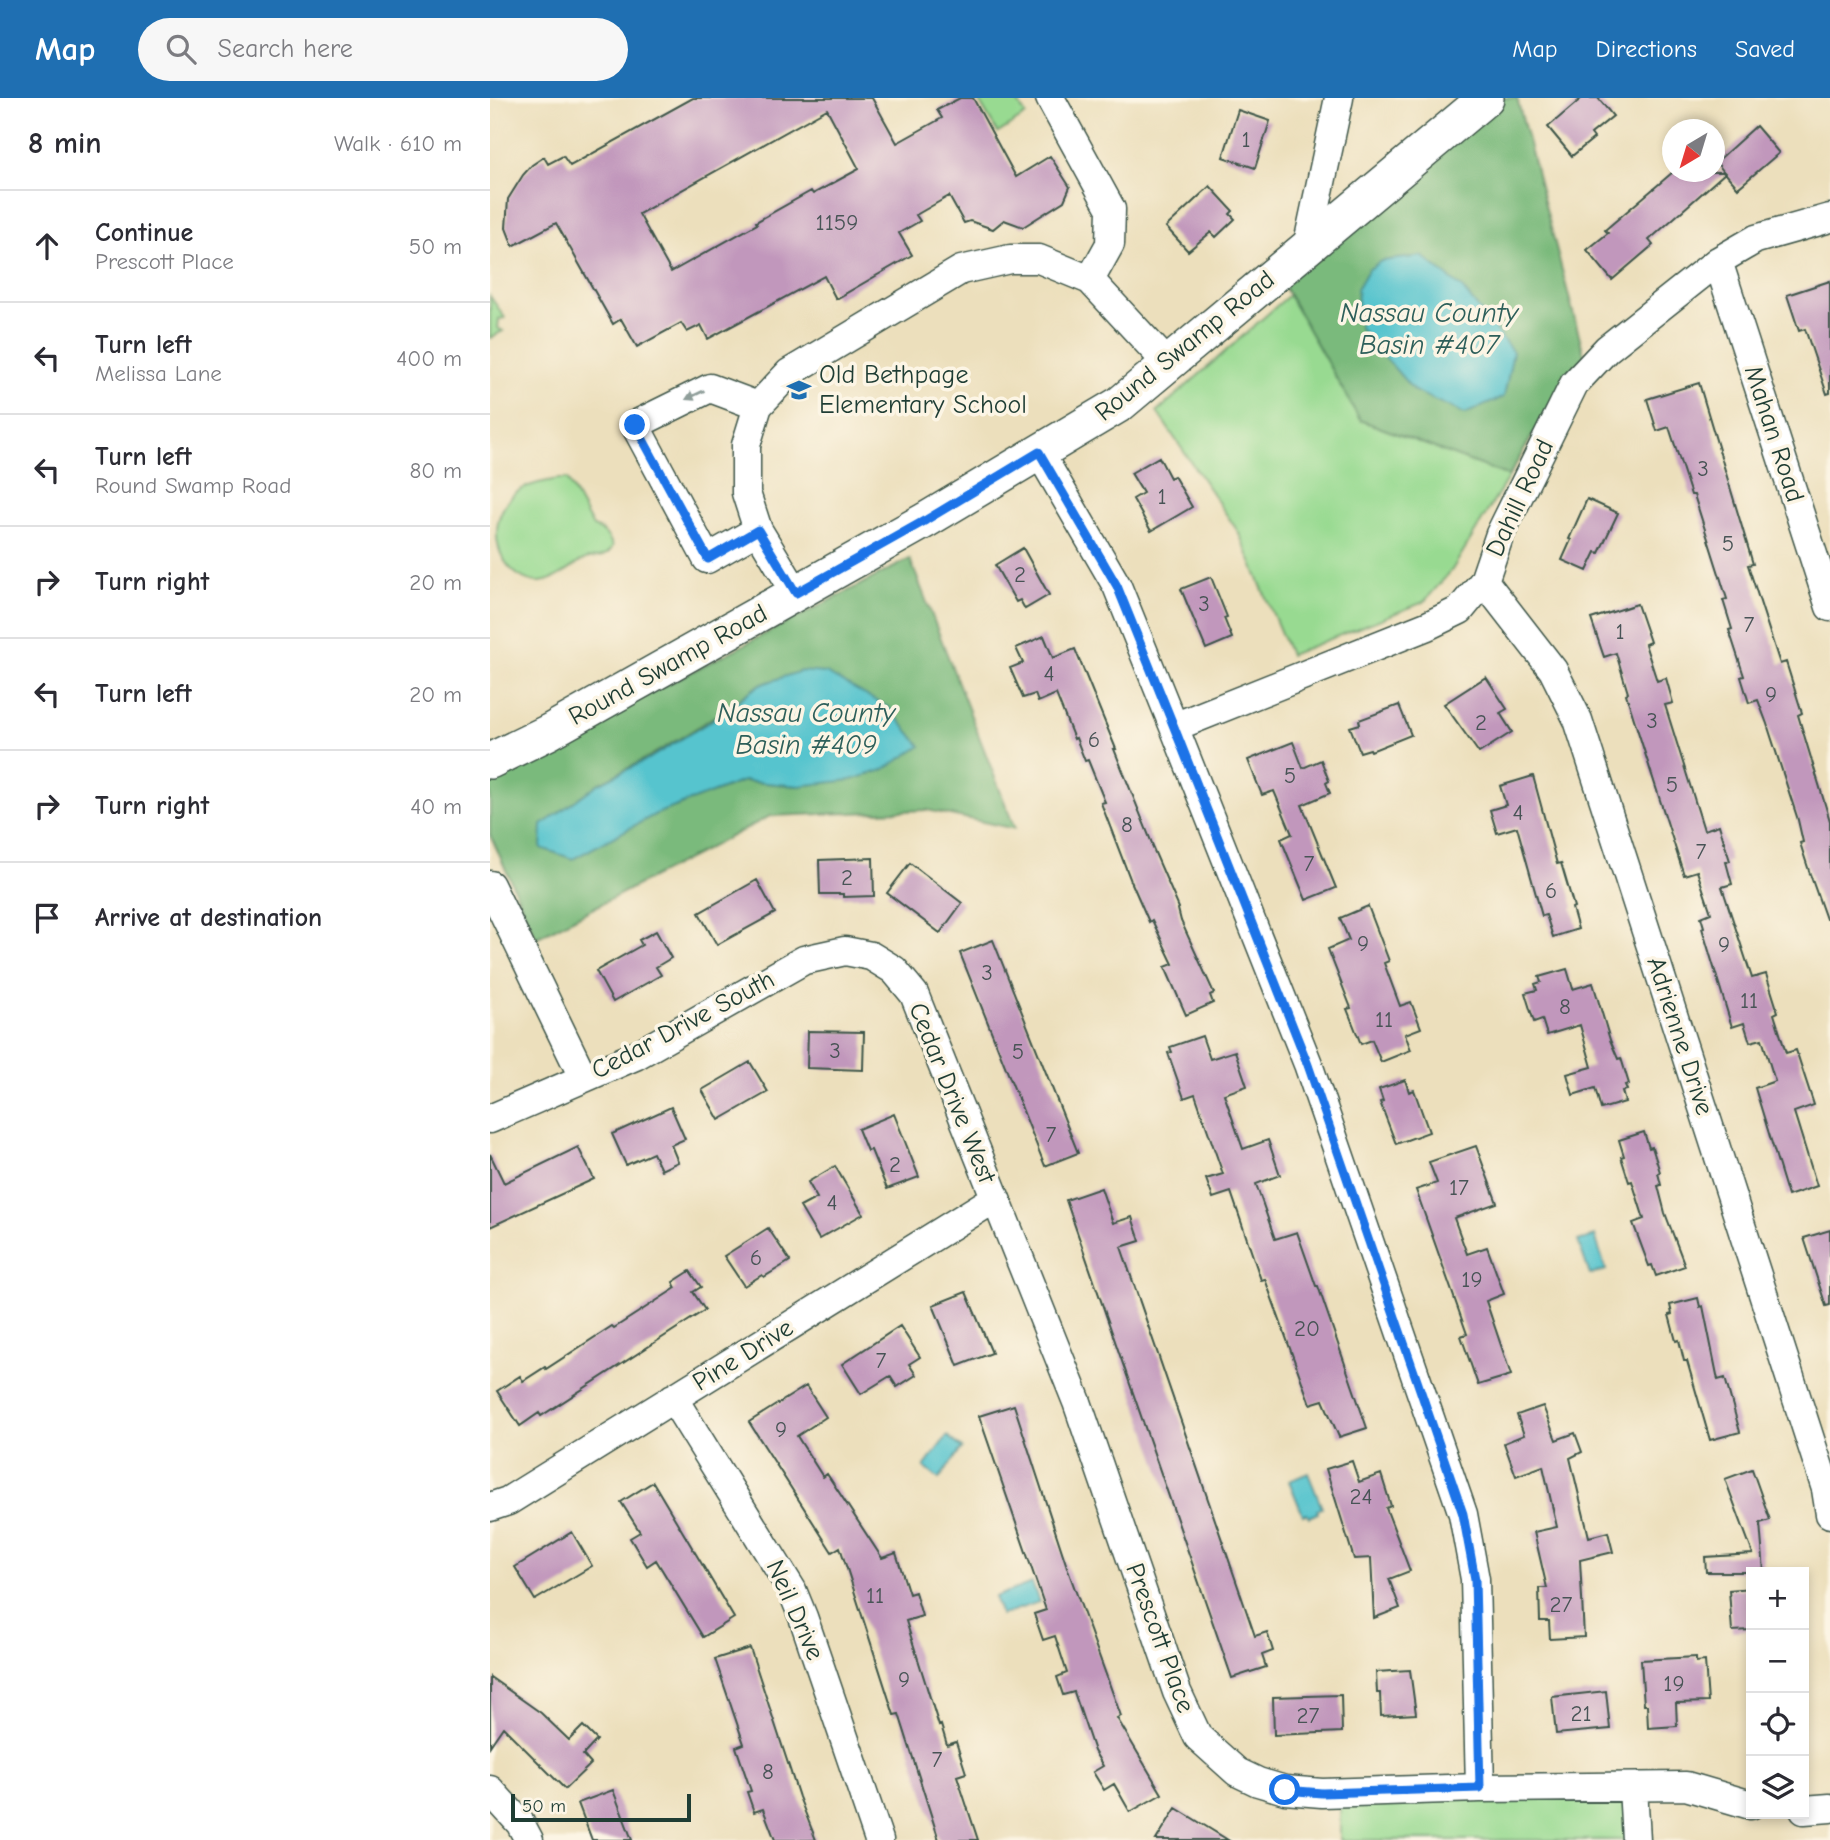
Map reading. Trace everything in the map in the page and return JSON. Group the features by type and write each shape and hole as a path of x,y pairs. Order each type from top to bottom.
{"main road":[{"name":"Round Swamp Road","path":"490,761 549,732 926,520 1120,404 1486,98"}],"street":[{"path":"1050,98 1111,209 1110,244 1090,281"},
{"path":"1307,248 1339,98"},
{"name":"Dahill Road","path":"1174,727 1427,626 1460,610 1484,581 1500,534 1574,384 1607,349 1718,261 1756,239 1830,218"},
{"path":"796,593 758,530 746,493 746,445 758,407 789,373 961,270 1010,259 1039,259 1090,281 1168,364"},
{"name":"Mahan Road","path":"1718,261 1830,607"},
{"path":"758,407 710,388 635,425 708,559 758,530"},
{"path":"1039,452 1117,586 1174,727 1308,1065 1463,1514 1475,1579 1480,1788"},
{"name":"Adrienne Drive","path":"1484,581 1553,670 1578,720 1822,1476 1830,1514"},
{"path":"490,884 583,1077"},
{"name":"Cedar Drive South","path":"490,1119 635,1056 804,960 845,951 872,956 878,960"},
{"name":"Cedar Drive West","path":"878,960 894,970 914,994 994,1199"},
{"name":"Prescott Place","path":"994,1199 1077,1402 1177,1692 1198,1737 1237,1772 1285,1790 1322,1793 1686,1786 1746,1804"},
{"name":"Pine Drive","path":"490,1507 508,1501 994,1199"},
{"name":"Neil Drive","path":"673,1398 792,1590 879,1840"},
{"path":"1633,1787 1636,1840"},
{"path":"490,1790 520,1823 529,1840"},
{"path":"1809,1810 1830,1808"}],"green space":[{"path":"983,98 1015,98 1026,115 998,133 979,101"},
{"path":"1503,98 1517,98 1585,358 1563,383 1509,476 1360,420 1282,283"},
{"path":"1289,295 1360,420 1509,476 1452,570 1424,602 1290,655 1239,533 1157,412"},
{"path":"490,296 505,318 499,319 498,328 503,331 490,338"},
{"path":"567,479 593,527 605,534 613,546 603,556 581,561 555,577 538,582 530,581 518,575 502,557 498,545 498,522 508,501 517,492 532,485"},
{"path":"910,559 1015,829 927,810 770,816 536,938 490,834 490,776","holes":["759,685 799,786 743,781 656,814 598,784 681,738"]},
{"path":"1633,1787 1636,1840 1340,1840 1340,1793"}],"water":[{"name":"Nassau County Basin #407","path":"1422,256 1462,288 1513,352 1504,397 1465,414 1414,391 1360,328 1357,289 1368,270 1381,261"},
{"name":"Nassau County Basin #409","path":"801,671 826,673 889,708 921,746 883,770 851,780 799,786 743,781 656,814 573,859 541,848 542,825 598,784 650,758 709,722 759,685"},
{"path":"1595,1236 1606,1270 1590,1275 1578,1241"},
{"path":"947,1436 962,1448 939,1479 924,1467"},
{"path":"1308,1473 1322,1508 1309,1517 1307,1513 1303,1515 1289,1481"},
{"path":"1032,1583 1039,1602 1001,1615 994,1597"}],"building":[{"path":"693,98 872,98 897,143 942,118 937,110 960,98 973,98 1016,177 1050,156 1070,187 1064,201 1023,227 1004,220 993,229 970,221 964,223 949,196 916,215 920,221 899,233 912,255 836,299 824,276 708,339 701,325 687,332 681,323 637,347 621,319 613,324 556,223 513,246 506,228 508,199 532,165 544,157 548,164 563,156 570,166","holes":["827,109 859,169 813,194 811,191 671,272 639,214"]},
{"path":"1582,98 1598,98 1613,116 1591,134 1594,138 1572,156 1548,127"},
{"path":"1238,110 1270,121 1255,168 1223,157"},
{"path":"1756,126 1779,153 1738,188 1725,173 1725,154"},
{"path":"1662,181 1715,182 1649,240 1653,245 1612,280 1587,250 1608,233 1605,230"},
{"path":"1210,186 1233,211 1230,214 1235,219 1216,237 1211,232 1188,251 1166,227"},
{"path":"1830,281 1830,393 1827,394 1805,329 1799,331 1787,295"},
{"path":"1699,383 1753,564 1748,565 1780,664 1786,662 1802,713 1798,715 1830,821 1830,919 1826,919 1810,874 1800,843 1803,842 1798,820 1758,700 1749,703 1741,677 1744,676 1729,630 1732,629 1723,600 1727,599 1694,495 1691,495 1669,427 1657,431 1647,399"},
{"path":"1159,457 1170,478 1174,476 1192,507 1151,531 1133,499 1143,493 1131,473"},
{"path":"1587,499 1618,513 1587,571 1562,560"},
{"path":"1023,548 1049,595 1025,609 1020,600 1016,602 995,565"},
{"path":"1211,577 1227,617 1224,618 1232,638 1206,649 1181,589"},
{"path":"1637,604 1650,642 1645,644 1657,681 1666,678 1673,703 1665,705 1704,830 1719,825 1730,861 1726,862 1732,884 1722,887 1752,978 1766,974 1778,1012 1774,1014 1786,1053 1796,1050 1814,1105 1794,1112 1817,1186 1788,1196 1755,1088 1775,1081 1762,1039 1750,1042 1744,1023 1732,1027 1702,928 1701,917 1711,913 1697,871 1684,875 1626,694 1628,693 1616,653 1604,657 1591,619"},
{"path":"1044,636 1053,658 1075,649 1179,908 1181,921 1214,993 1210,995 1213,1003 1186,1015 1165,967 1173,964 1152,920 1149,922 1131,881 1101,803 1105,802 1088,760 1085,761 1076,738 1074,739 1056,694 1038,702 1035,694 1023,698 1010,668 1023,663 1016,648"},
{"path":"1486,677 1507,709 1500,713 1512,732 1479,753 1444,704"},
{"path":"1399,705 1411,735 1371,751 1360,752 1350,727 1360,724 1359,720"},
{"path":"1293,742 1303,768 1321,760 1329,781 1326,783 1330,793 1302,805 1336,888 1306,900 1281,839 1292,834 1274,791 1262,795 1248,760"},
{"path":"1533,776 1557,864 1561,863 1574,907 1572,908 1578,929 1553,937 1546,915 1542,916 1517,827 1497,833 1490,810 1506,805 1500,786"},
{"path":"873,858 874,896 843,897 843,894 820,894 819,860"},
{"path":"910,863 962,903 940,933 887,893"},
{"path":"757,880 775,913 717,945 699,913"},
{"path":"1368,906 1389,961 1384,963 1400,1006 1411,1002 1421,1028 1405,1034 1411,1050 1381,1062 1372,1040 1361,1044 1347,1009 1351,1008 1328,949 1349,940 1340,918"},
{"path":"656,931 671,958 656,967 661,975 613,1002 596,971 642,945 639,940"},
{"path":"993,940 1078,1153 1045,1166 960,953"},
{"path":"1567,969 1573,989 1593,983 1610,1040 1618,1059 1621,1058 1629,1084 1625,1085 1627,1090 1622,1091 1625,1102 1601,1109 1595,1088 1573,1095 1567,1074 1592,1067 1580,1025 1547,1035 1542,1019 1534,1022 1525,993 1537,990 1535,984 1541,982 1539,977"},
{"path":"808,1031 864,1032 863,1070 807,1068"},
{"path":"1202,1036 1210,1059 1235,1051 1247,1086 1224,1094 1243,1149 1268,1140 1280,1175 1256,1184 1275,1239 1297,1232 1367,1428 1339,1437 1323,1400 1310,1404 1265,1279 1261,1280 1231,1192 1213,1198 1206,1179 1223,1174 1195,1094 1184,1098 1168,1053 1172,1052 1170,1047"},
{"path":"750,1062 768,1092 719,1120 702,1090"},
{"path":"1405,1080 1409,1092 1414,1090 1429,1132 1396,1144 1380,1102 1383,1101 1379,1089"},
{"path":"671,1107 685,1139 671,1145 678,1162 661,1170 653,1153 626,1165 612,1134"},
{"path":"894,1114 919,1177 887,1189 871,1150 867,1151 858,1129"},
{"path":"1644,1132 1660,1172 1661,1185 1658,1186 1665,1213 1685,1266 1656,1276 1652,1265 1649,1266 1633,1223 1644,1219 1621,1157 1624,1156 1619,1140"},
{"path":"1476,1146 1497,1203 1454,1218 1467,1254 1487,1247 1504,1294 1486,1301 1511,1375 1478,1385 1461,1336 1467,1334 1416,1190 1437,1183 1429,1162"},
{"path":"578,1147 594,1179 490,1227 490,1154 504,1183"},
{"path":"835,1166 863,1214 819,1239 800,1207 817,1198 808,1182"},
{"path":"1101,1188 1113,1223 1132,1217 1140,1241 1121,1247 1255,1636 1267,1632 1273,1651 1262,1655 1266,1667 1232,1678 1066,1200"},
{"path":"768,1228 790,1261 744,1286 724,1256"},
{"path":"1830,1230 1830,1305 1826,1306 1804,1238"},
{"path":"690,1271 701,1287 693,1292 705,1310 541,1416 539,1413 520,1426 497,1391 520,1376 523,1381 545,1367 546,1369 612,1326 614,1328 676,1288 673,1282"},
{"path":"966,1292 992,1353 958,1366 933,1305"},
{"path":"1698,1298 1700,1307 1703,1306 1718,1380 1725,1378 1740,1432 1710,1440 1687,1361 1684,1361 1679,1340 1676,1341 1669,1315 1672,1314 1670,1305"},
{"path":"900,1326 920,1357 909,1364 916,1375 897,1387 890,1376 861,1394 842,1364"},
{"path":"806,1386 826,1417 797,1436 823,1477 827,1474 882,1558 896,1553 909,1594 915,1592 922,1616 906,1621 939,1726 941,1725 947,1745 956,1742 966,1773 957,1776 978,1840 939,1840 899,1714 894,1715 840,1547 832,1552 749,1422"},
{"path":"1014,1405 1068,1570 1121,1716 1117,1718 1162,1794 1130,1812 1114,1784 1104,1790 1093,1772 1103,1766 1094,1751 1074,1692 1063,1695 1057,1677 1067,1673 1055,1636 1043,1640 1034,1614 1046,1610 979,1416"},
{"path":"1543,1406 1556,1440 1575,1433 1582,1452 1570,1458 1589,1537 1608,1532 1613,1552 1580,1560 1584,1637 1550,1639 1549,1621 1540,1621 1539,1588 1547,1588 1534,1532 1557,1527 1543,1466 1516,1476 1504,1443 1524,1435 1517,1415"},
{"path":"1352,1461 1359,1482 1381,1474 1391,1506 1386,1508 1410,1571 1389,1579 1400,1608 1374,1618 1371,1558 1354,1559 1326,1469"},
{"path":"1752,1469 1770,1520 1760,1523 1764,1567 1746,1567 1746,1572 1706,1572 1705,1557 1753,1554 1725,1479"},
{"path":"653,1482 734,1618 703,1637 656,1560 647,1566 630,1538 640,1532 621,1502"},
{"path":"572,1532 592,1566 535,1600 515,1567"},
{"path":"1746,1588 1746,1630 1732,1631 1729,1590"},
{"path":"750,1648 816,1840 775,1840 763,1809 754,1812 747,1792 751,1791 736,1747 744,1744 715,1659"},
{"path":"1696,1657 1696,1662 1705,1661 1708,1702 1676,1703 1677,1726 1648,1728 1641,1660"},
{"path":"1410,1670 1416,1714 1381,1716 1376,1672"},
{"path":"490,1677 541,1713 569,1740 583,1726 597,1740 583,1755 591,1764 565,1789 503,1727 490,1746"},
{"path":"1606,1691 1610,1729 1556,1734 1552,1697"},
{"path":"1341,1695 1342,1732 1274,1735 1273,1697"},
{"path":"613,1790 632,1840 592,1840 578,1803"},
{"path":"1176,1808 1228,1840 1156,1840"}],"place":[{"name":"Old Bethpage Elementary School","path":"799,390"}],"route":[{"path":"635,425 708,559 758,530 796,593 926,520 1039,452 1117,586 1308,1065 1463,1514 1475,1579 1480,1788 1322,1793 1285,1790"}]}
